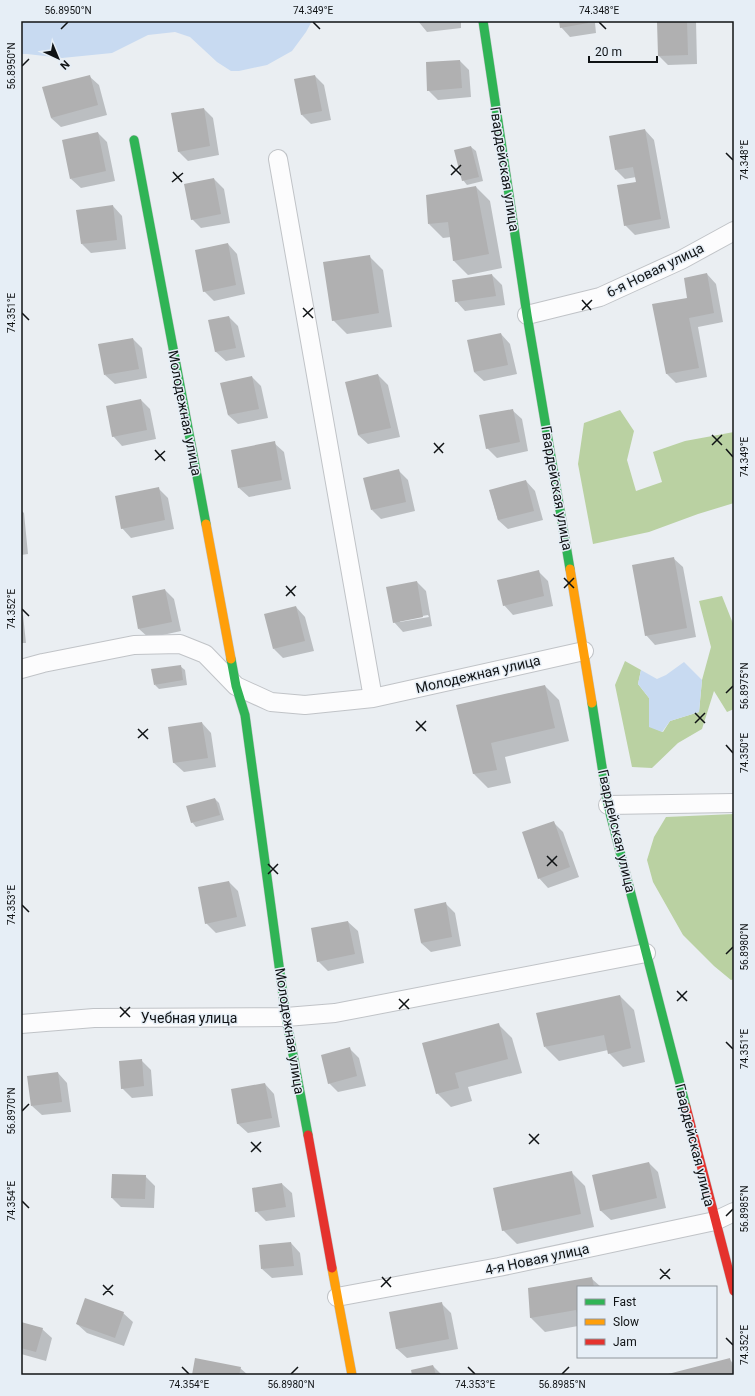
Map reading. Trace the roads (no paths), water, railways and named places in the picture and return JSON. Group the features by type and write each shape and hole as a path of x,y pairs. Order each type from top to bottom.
{"main road":[{"name":"Гвардейская улица","path":"483,21 527,315 584,651 608,805 734,1291"},
{"name":"Молодежная улица","path":"134,140 236,686 246,715 286,1017 352,1375"}],"street":[{"path":"278,159 373,698"},
{"name":"6-я Новая улица","path":"527,315 600,297 681,260 734,231"},
{"name":"Молодежная улица","path":"21,669 43,663 134,645 180,644 205,654 236,686 271,702 305,705 373,698 584,651"},
{"path":"608,805 734,803"},
{"path":"286,1017 335,1013 646,953"},
{"name":"Учебная улица","path":"21,1024 94,1018 286,1017"},
{"name":"4-я Новая улица","path":"338,1297 499,1267 715,1221 734,1212"}],"water":[{"path":"21,21 312,21 292,51 267,65 239,71 231,71 217,62 190,37 175,32 148,35 112,53 62,58 21,54"},
{"path":"684,662 702,680 699,712 670,721 662,732 649,727 649,698 638,684 641,670 657,679 666,675"}]}
